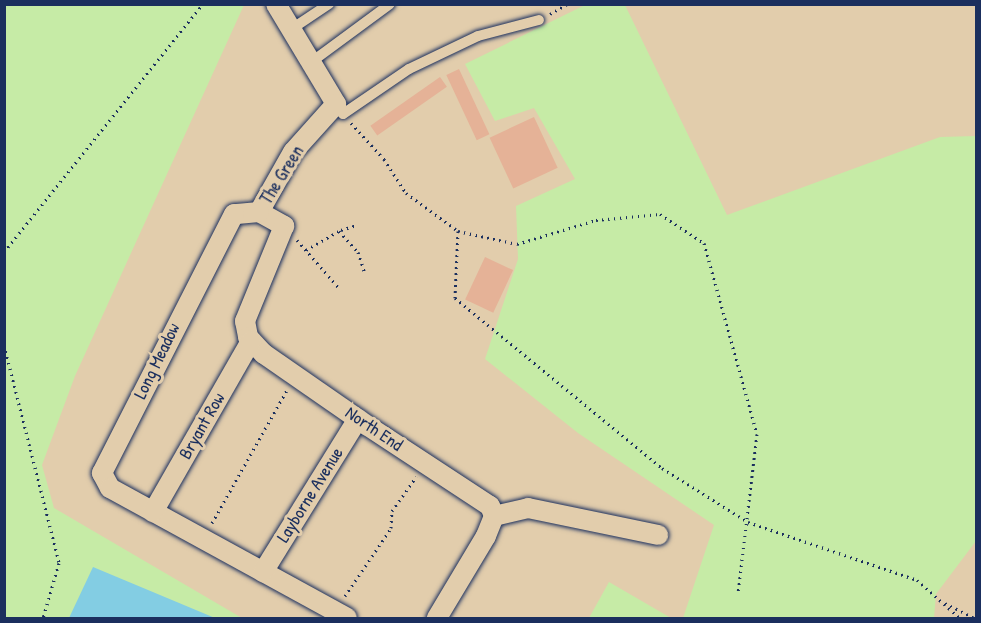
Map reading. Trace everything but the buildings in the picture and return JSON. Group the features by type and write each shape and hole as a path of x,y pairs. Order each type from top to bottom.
{"street":[{"path":"278,8 339,109"},
{"name":"The Green","path":"251,341 245,321 284,226 259,212 293,152 339,109"},
{"name":"Long Meadow","path":"153,512 110,488 102,473 234,214 259,212"},
{"name":"Bryant Row","path":"153,512 251,341"},
{"name":"North End","path":"251,341 358,419 490,506 494,516"},
{"name":"Layborne Avenue","path":"263,572 358,419"},
{"path":"437,618 494,516 528,508 658,535"},
{"path":"153,512 341,615"}],"lane":[{"path":"290,30 329,4"},
{"path":"310,63 390,4"},
{"path":"339,109 409,69 468,40 539,20"}],"path":[{"path":"4,252 203,4"},
{"path":"539,20 567,4"},
{"path":"339,109 384,159 406,194 459,231 518,244 596,220 660,213 704,243 757,434 738,594"},
{"path":"306,250 339,231 356,225"},
{"path":"284,226 339,288"},
{"path":"339,231 358,252 365,274"},
{"path":"459,231 455,298 662,468 748,522 917,580 960,618"},
{"path":"4,345 59,563 43,618"},
{"path":"203,539 296,375"},
{"path":"341,615 391,528 392,511 425,463"},
{"path":"938,599 974,618"}],"green space":[{"path":"4,5 244,5 75,376 42,465 54,508 242,618 5,618"},
{"path":"585,5 625,5 727,215 940,137 976,136 976,541 936,594 934,618 683,618 714,525 578,433 485,359 518,259 516,206 575,179 534,108 495,121 465,64"},
{"path":"609,582 671,618 589,618"}],"water":[{"path":"93,567 215,618 69,618"}]}
